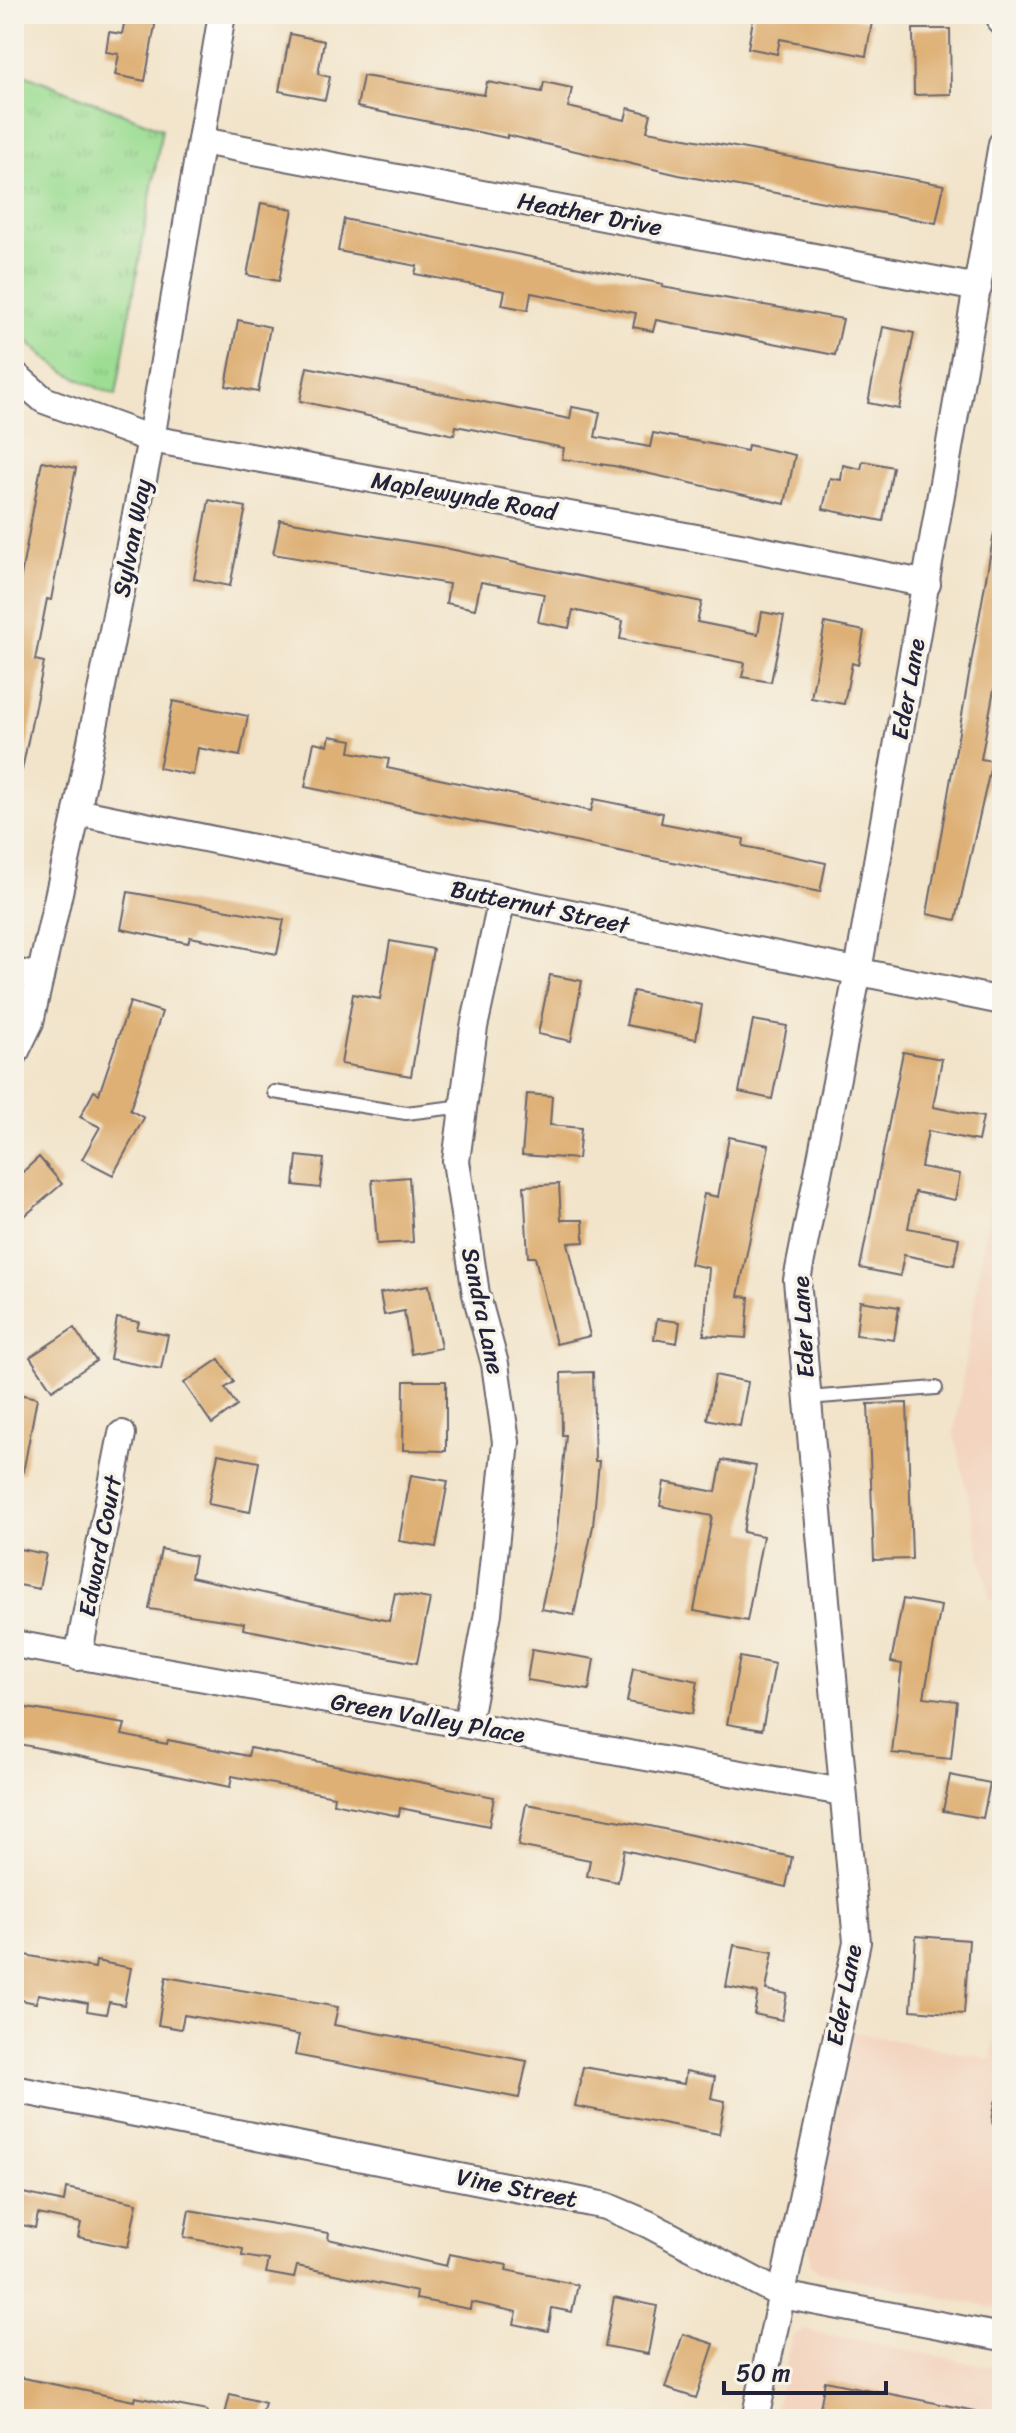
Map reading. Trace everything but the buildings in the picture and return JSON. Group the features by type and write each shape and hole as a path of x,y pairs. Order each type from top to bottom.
{"street":[{"name":"Sylvan Way","path":"14,1055 30,1022 77,812 151,439 222,14"},
{"path":"999,14 1002,23"},
{"name":"Heather Drive","path":"202,141 978,288"},
{"name":"Eder Lane","path":"755,2419 857,1942 797,1280 858,971 1002,144"},
{"name":"Maplewynde Road","path":"14,374 44,400 151,439 746,547 927,584"},
{"name":"Butternut Street","path":"77,812 1002,1001"},
{"name":"Sandra Lane","path":"467,1724 488,1613 506,1442 495,1364 476,1294 456,1161 474,1027 502,899"},
{"path":"14,972 40,977"},
{"name":"Edward Court","path":"78,1657 122,1434"},
{"name":"Green Valley Place","path":"14,1644 842,1792"},
{"name":"Vine Street","path":"14,2089 606,2206 648,2224 782,2295 1002,2337"}],"lane":[{"path":"274,1092 406,1113 464,1106"},
{"path":"807,1398 936,1388"},
{"path":"1000,2122 1002,2104"}],"shaded area":[{"path":"1002,1129 1002,1601 990,1599 954,1433"},
{"path":"1002,1991 1002,2310 818,2271 810,2262 809,2245 854,2032 991,2059"},
{"path":"806,2330 1002,2369 1002,2419 773,2419 793,2335"}],"green space":[{"path":"14,70 162,129 116,395 85,383 60,368 14,326"}]}
